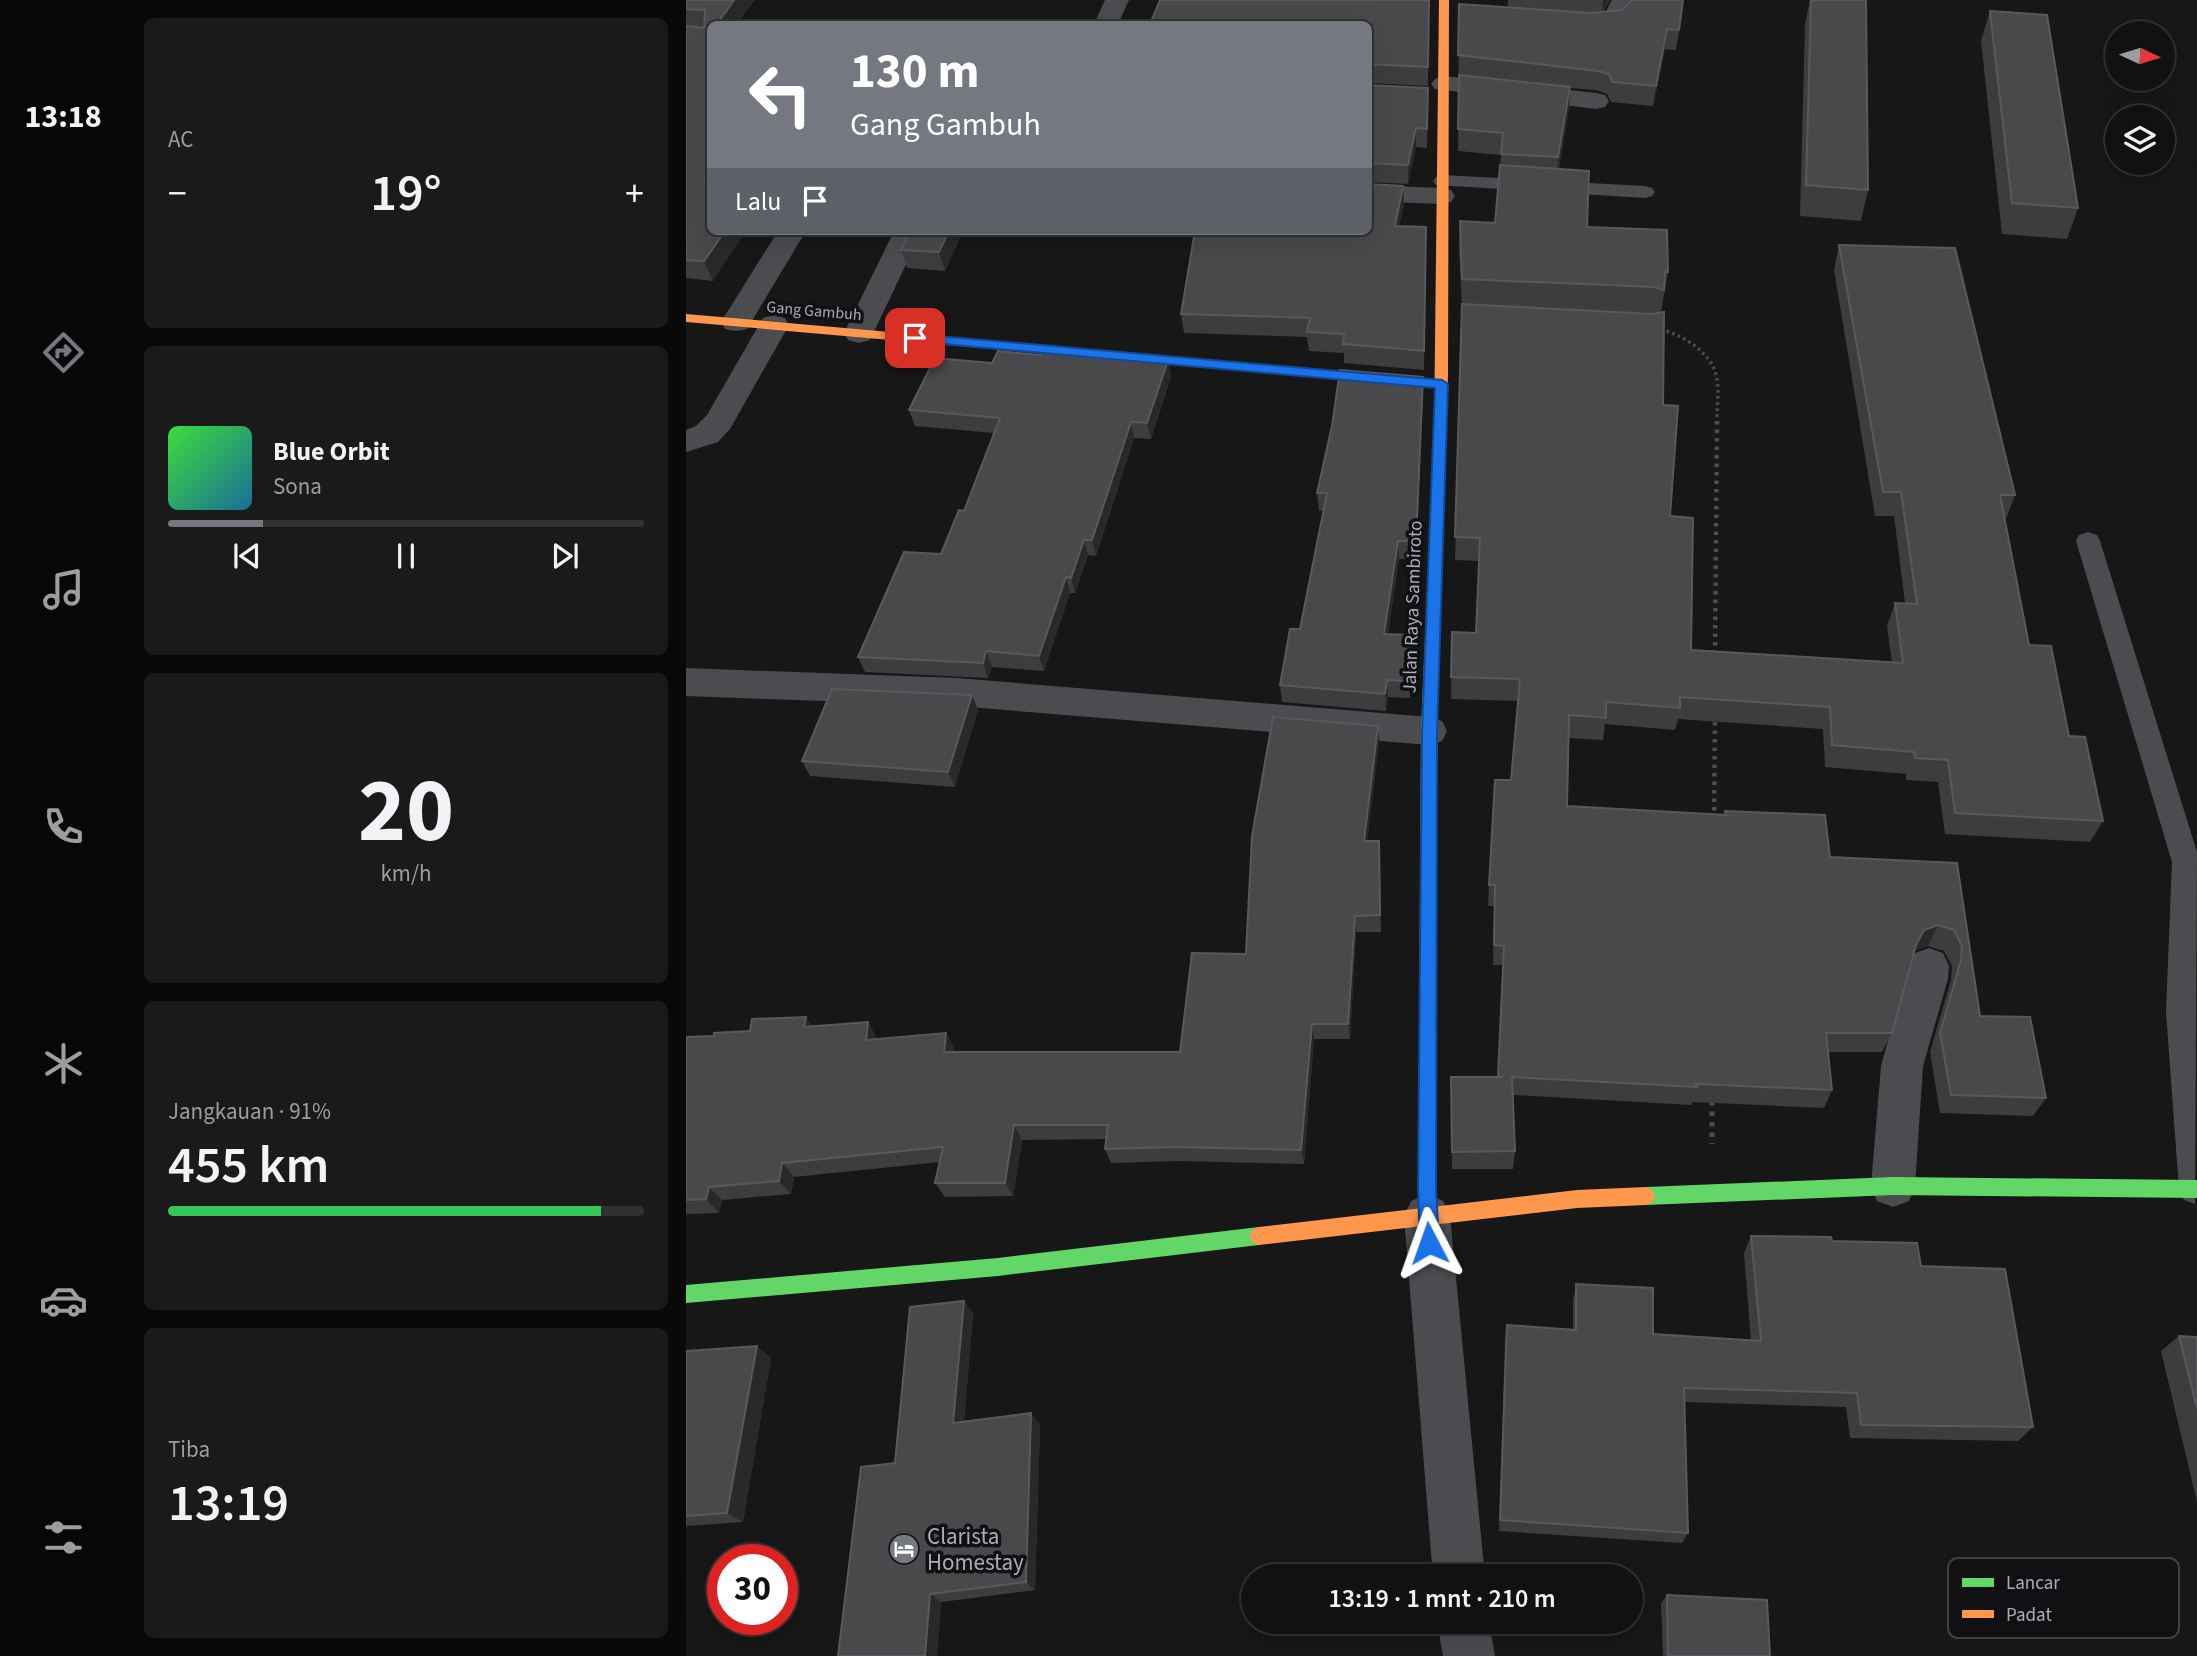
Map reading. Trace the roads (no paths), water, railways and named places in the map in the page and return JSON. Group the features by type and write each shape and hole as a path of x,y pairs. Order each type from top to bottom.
{"street":[{"path":"1107,21 1117,0"},
{"path":"1548,21 1611,22 1622,9 1624,0"},
{"path":"1445,7 1471,15"},
{"name":"Jalan Raya Sambiroto","path":"1427,1216 1428,383 1458,317 1442,189 1435,92 1445,7"},
{"path":"1435,92 1597,101"},
{"path":"1372,193 1442,189"},
{"path":"736,322 790,235"},
{"path":"859,333 906,235"},
{"name":"Gang Gambuh","path":"686,318 1428,383"},
{"path":"686,442 707,434 719,422 774,324"},
{"path":"686,682 957,692 1429,732"},
{"path":"1893,1186 1902,1066 1910,1030 1927,981 1928,966"},
{"path":"686,1294 998,1267 1577,1199 1893,1186 2196,1189"},
{"path":"1427,1216 1458,1564"},
{"path":"1465,1634 1469,1656"}],"lane":[{"path":"1442,189 1645,192"},
{"path":"2088,541 2186,862 2181,1012 2196,1189"}],"place":[{"name":"Clarista Homestay","path":"904,1549"}]}
